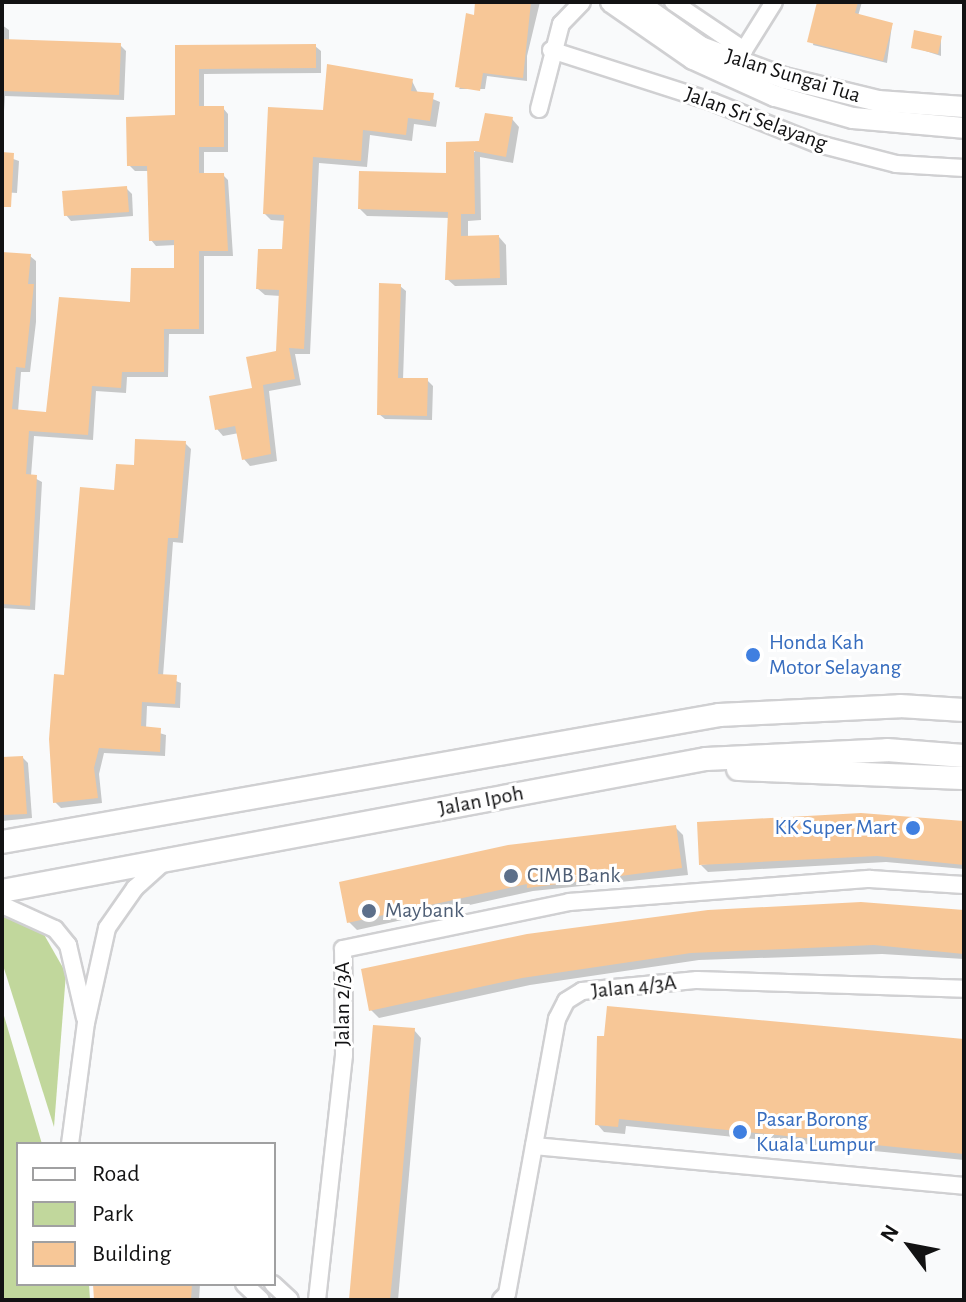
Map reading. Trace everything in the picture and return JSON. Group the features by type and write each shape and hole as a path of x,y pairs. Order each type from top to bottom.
{"highway":[{"name":"Jalan Ipoh","path":"2,842 719,715 900,706 964,710"},
{"name":"Jalan Ipoh","path":"2,891 706,759 887,750 964,756"},
{"path":"706,759 751,773 964,778"}],"main road":[{"name":"Jalan Sungai Tua","path":"611,2 693,59 775,96 853,118 964,128"},
{"name":"Jalan Sungai Tua","path":"637,2 701,47 740,57 850,96 964,107"}],"street":[{"path":"539,109 551,50 561,24 582,2"},
{"path":"673,2 740,57 774,2"},
{"name":"Jalan Sri Selayang","path":"551,50 713,102 815,143 896,164 964,168"},
{"path":"70,1142 86,1023 107,928 118,907 167,859"},
{"name":"Jalan 2/3A","path":"317,1300 344,1055 343,949 569,902 870,879 964,885"},
{"path":"2,905 55,929 68,945 86,1023"},
{"name":"Jalan 4/3A","path":"501,1300 507,1294 557,1019 566,1001 582,991 697,980 964,989"},
{"path":"534,1146 964,1186"},
{"path":"246,1286 261,1300"},
{"path":"275,1286 290,1300"}],"green space":[{"path":"2,914 42,931 66,973 54,1127 2,962"},
{"path":"2,1009 41,1142 16,1142 16,1286 89,1286 90,1300 2,1300"}],"building":[{"path":"475,2 531,2 523,78 483,73 480,91 455,87 466,13 474,15"},
{"path":"817,2 858,2 855,13 893,23 883,61 807,42"},
{"path":"914,30 942,36 938,54 911,48"},
{"path":"2,39 121,43 119,95 2,91"},
{"path":"316,44 316,68 199,69 199,106 224,106 224,147 199,147 199,173 224,173 228,251 199,251 199,329 164,329 164,372 122,372 121,388 92,386 88,435 29,431 26,474 37,475 30,606 2,604 2,252 31,254 28,284 34,284 25,368 16,367 12,409 46,412 59,297 130,302 131,268 174,268 174,240 149,241 147,166 127,166 126,117 175,115 175,45"},
{"path":"327,64 413,79 411,91 434,93 430,121 408,118 406,135 363,130 361,161 313,157 304,349 289,348 295,379 263,385 271,454 242,460 235,426 215,430 209,396 252,388 246,357 276,351 279,290 256,289 258,249 282,249 284,215 263,214 268,107 323,110"},
{"path":"485,113 513,117 506,157 474,151 475,214 461,214 461,236 499,235 500,278 445,280 448,212 358,209 359,171 446,173 446,142 479,141"},
{"path":"2,152 14,153 11,207 2,207"},
{"path":"127,186 129,212 64,216 62,191"},
{"path":"379,283 401,284 398,378 428,378 427,416 377,415"},
{"path":"135,439 186,441 178,538 168,538 158,674 177,675 175,704 142,702 141,726 161,728 160,752 99,748 94,768 98,798 53,803 49,739 54,674 64,675 80,487 114,490 116,464 134,465"},
{"path":"23,756 27,814 2,815 2,757"},
{"path":"861,813 964,821 964,865 877,856 699,865 697,822"},
{"path":"676,825 682,868 527,888 527,884 347,923 339,882 508,845"},
{"path":"861,902 964,910 964,954 874,945 691,953 522,978 369,1011 361,969 527,934 708,910"},
{"path":"607,1006 964,1039 964,1154 619,1119 618,1127 595,1125 597,1036 604,1036"},
{"path":"373,1025 415,1028 401,1190 390,1300 349,1300"},
{"path":"93,1286 192,1286 191,1300 94,1300"}],"place":[{"name":"Honda Kah Motor Selayang","path":"753,655"},
{"name":"KK Super Mart","path":"913,828"},
{"name":"CIMB Bank","path":"511,876"},
{"name":"Maybank","path":"369,911"},
{"name":"Pasar Borong Kuala Lumpur","path":"740,1132"}]}
